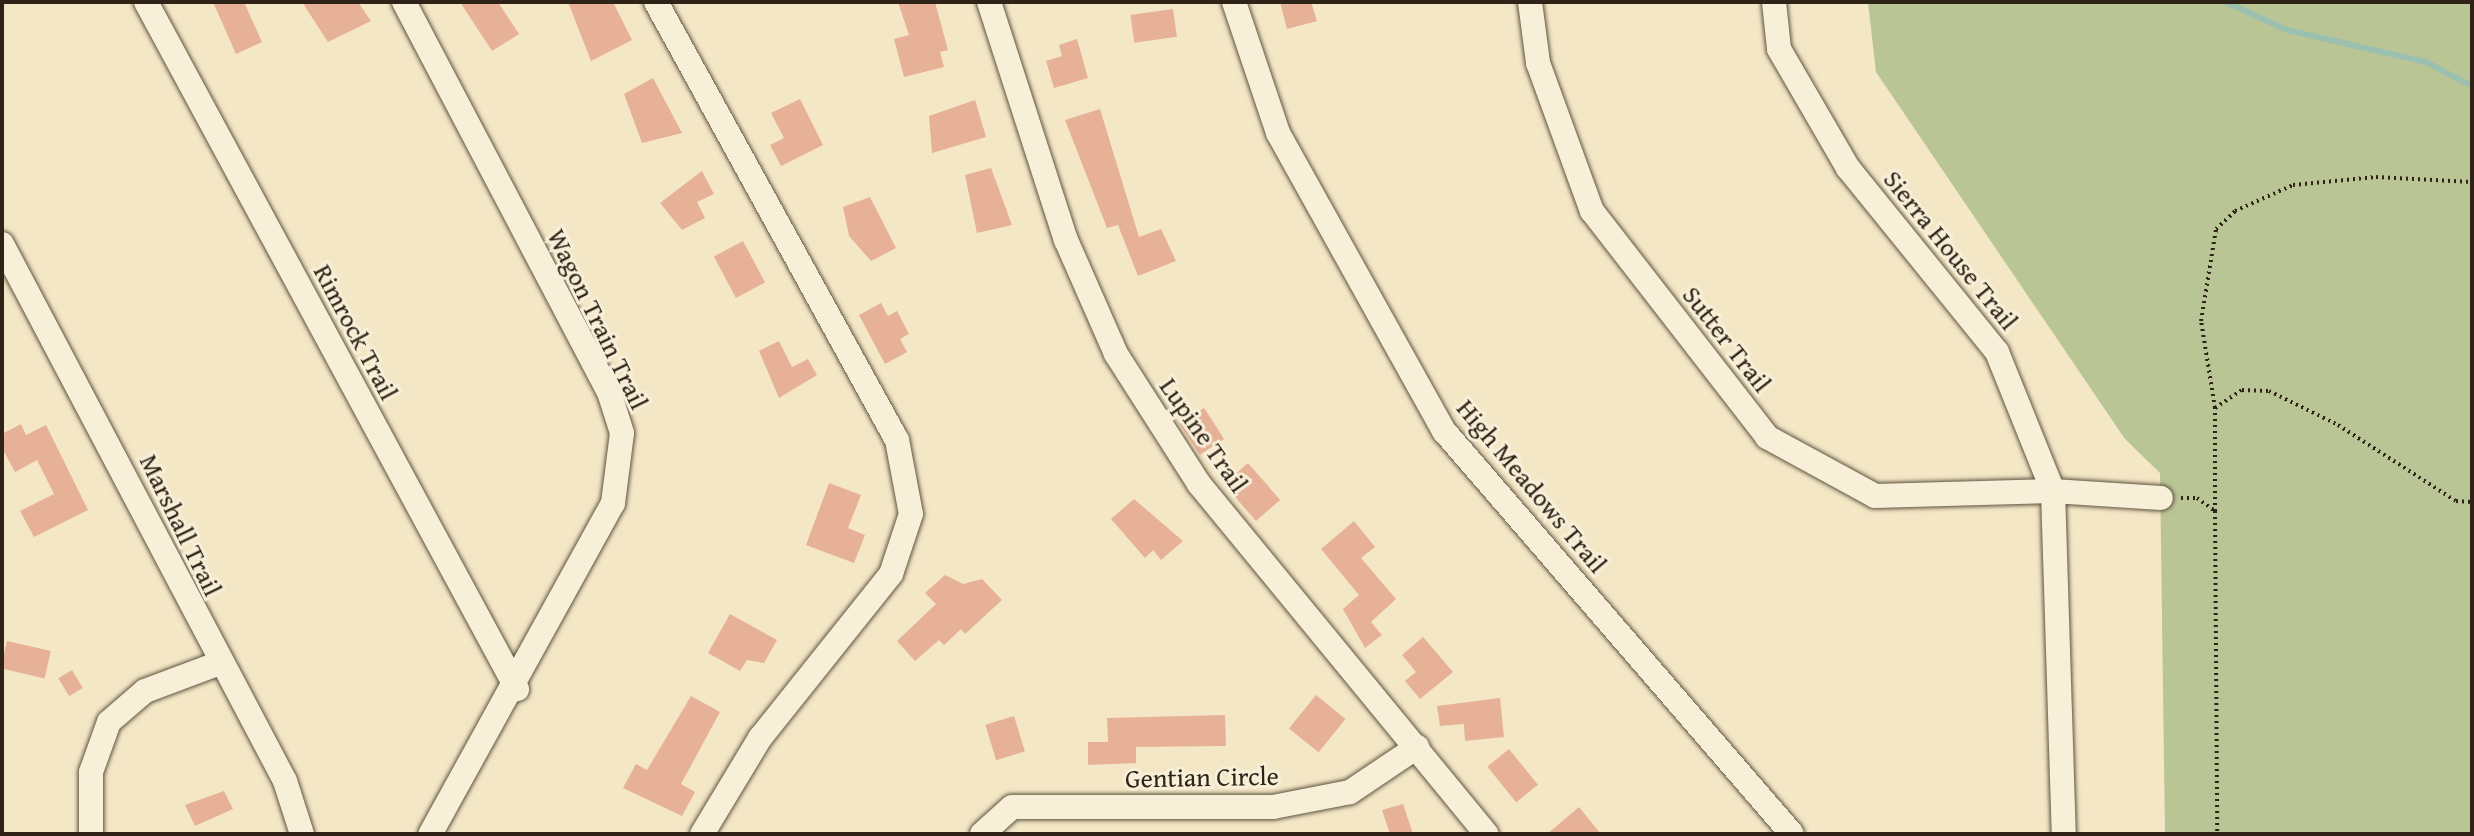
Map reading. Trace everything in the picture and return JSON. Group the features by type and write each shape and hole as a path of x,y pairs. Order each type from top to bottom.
{"street":[{"name":"Rimrock Trail","path":"146,2 517,689"},
{"name":"Wagon Train Trail","path":"404,2 609,392 622,433 613,503 517,689 430,834"},
{"path":"656,2 897,440 911,514 891,574 760,738 702,834"},
{"name":"Lupine Trail","path":"989,2 1066,240 1116,354 1199,484 1487,834"},
{"name":"High Meadows Trail","path":"1234,2 1278,133 1444,431 1792,834"},
{"name":"Sutter Trail","path":"1530,2 1538,63 1592,211 1767,437 1875,496 2053,491 2161,498"},
{"name":"Sierra House Trail","path":"1774,2 1779,49 1848,168 1997,352 2053,491 2064,834"},
{"name":"Marshall Trail","path":"2,244 217,664 285,781 302,834"},
{"path":"91,834 91,772 109,722 145,691 217,664"},
{"name":"Gentian Circle","path":"982,834 1012,807 1273,807 1350,792 1417,747"}],"path":[{"path":"2217,834 2215,408 2201,321 2203,273 2216,229 2235,211 2293,185 2376,177 2472,182"},
{"path":"2215,408 2242,390 2269,391 2338,425 2456,501 2472,502"},
{"path":"2161,498 2197,498 2215,511"}],"green space":[{"path":"1868,2 2472,2 2472,834 2165,834 2160,473 2125,439 1876,72"}],"building":[{"path":"213,2 244,2 262,42 236,54"},
{"path":"302,2 358,2 371,21 328,42"},
{"path":"460,2 498,2 519,34 492,51"},
{"path":"568,2 613,2 632,40 591,61"},
{"path":"898,2 935,2 948,50 940,52 944,67 904,77 894,39 909,35"},
{"path":"1280,2 1311,2 1317,21 1287,29"},
{"path":"1173,9 1177,37 1134,43 1130,15"},
{"path":"1077,39 1088,78 1054,88 1046,61 1062,56 1059,45"},
{"path":"653,78 682,133 642,143 624,94"},
{"path":"800,99 823,145 781,166 770,145 784,138 771,113"},
{"path":"975,100 986,137 932,153 929,116"},
{"path":"1100,109 1139,237 1161,229 1176,261 1138,276 1118,225 1107,228 1065,120"},
{"path":"991,168 1012,225 977,233 965,175"},
{"path":"702,171 714,194 697,202 705,218 682,230 660,203"},
{"path":"870,197 896,248 871,261 849,236 843,207"},
{"path":"743,241 765,282 736,298 714,256"},
{"path":"881,303 888,316 897,311 909,334 900,339 907,352 885,364 859,315"},
{"path":"779,341 792,367 808,359 817,375 779,398 759,351"},
{"path":"1204,408 1224,439 1200,455 1180,424"},
{"path":"21,424 26,435 46,425 88,510 34,537 20,511 54,494 37,460 15,472 2,448 2,434"},
{"path":"1248,463 1280,500 1256,521 1224,484"},
{"path":"829,483 861,495 848,528 865,535 854,563 806,545"},
{"path":"1134,499 1183,541 1161,560 1153,550 1145,558 1111,519"},
{"path":"1354,521 1375,547 1361,558 1396,599 1371,622 1382,635 1365,648 1343,609 1359,595 1321,549"},
{"path":"945,575 963,584 982,579 1002,600 965,634 961,629 944,645 939,640 915,661 897,641 936,604 925,593"},
{"path":"730,614 777,640 764,663 747,660 740,671 708,653"},
{"path":"1423,637 1453,672 1420,699 1405,681 1416,672 1402,655"},
{"path":"7,641 51,651 45,678 2,669"},
{"path":"72,670 83,688 69,696 58,678"},
{"path":"1316,695 1346,719 1318,752 1289,728"},
{"path":"691,696 720,712 681,784 695,792 682,816 623,788 636,764 647,770"},
{"path":"1500,698 1504,737 1465,741 1464,724 1440,726 1437,706"},
{"path":"1225,715 1226,746 1136,747 1136,763 1088,765 1088,742 1108,742 1107,718"},
{"path":"1014,716 1025,751 996,760 985,725"},
{"path":"1509,749 1538,785 1516,802 1487,767"},
{"path":"224,791 233,809 195,826 185,805"},
{"path":"1403,804 1413,834 1390,834 1382,810"},
{"path":"1579,807 1601,834 1547,834"}],"waterway":[{"path":"2226,2 2287,30 2426,62 2472,86"}]}
